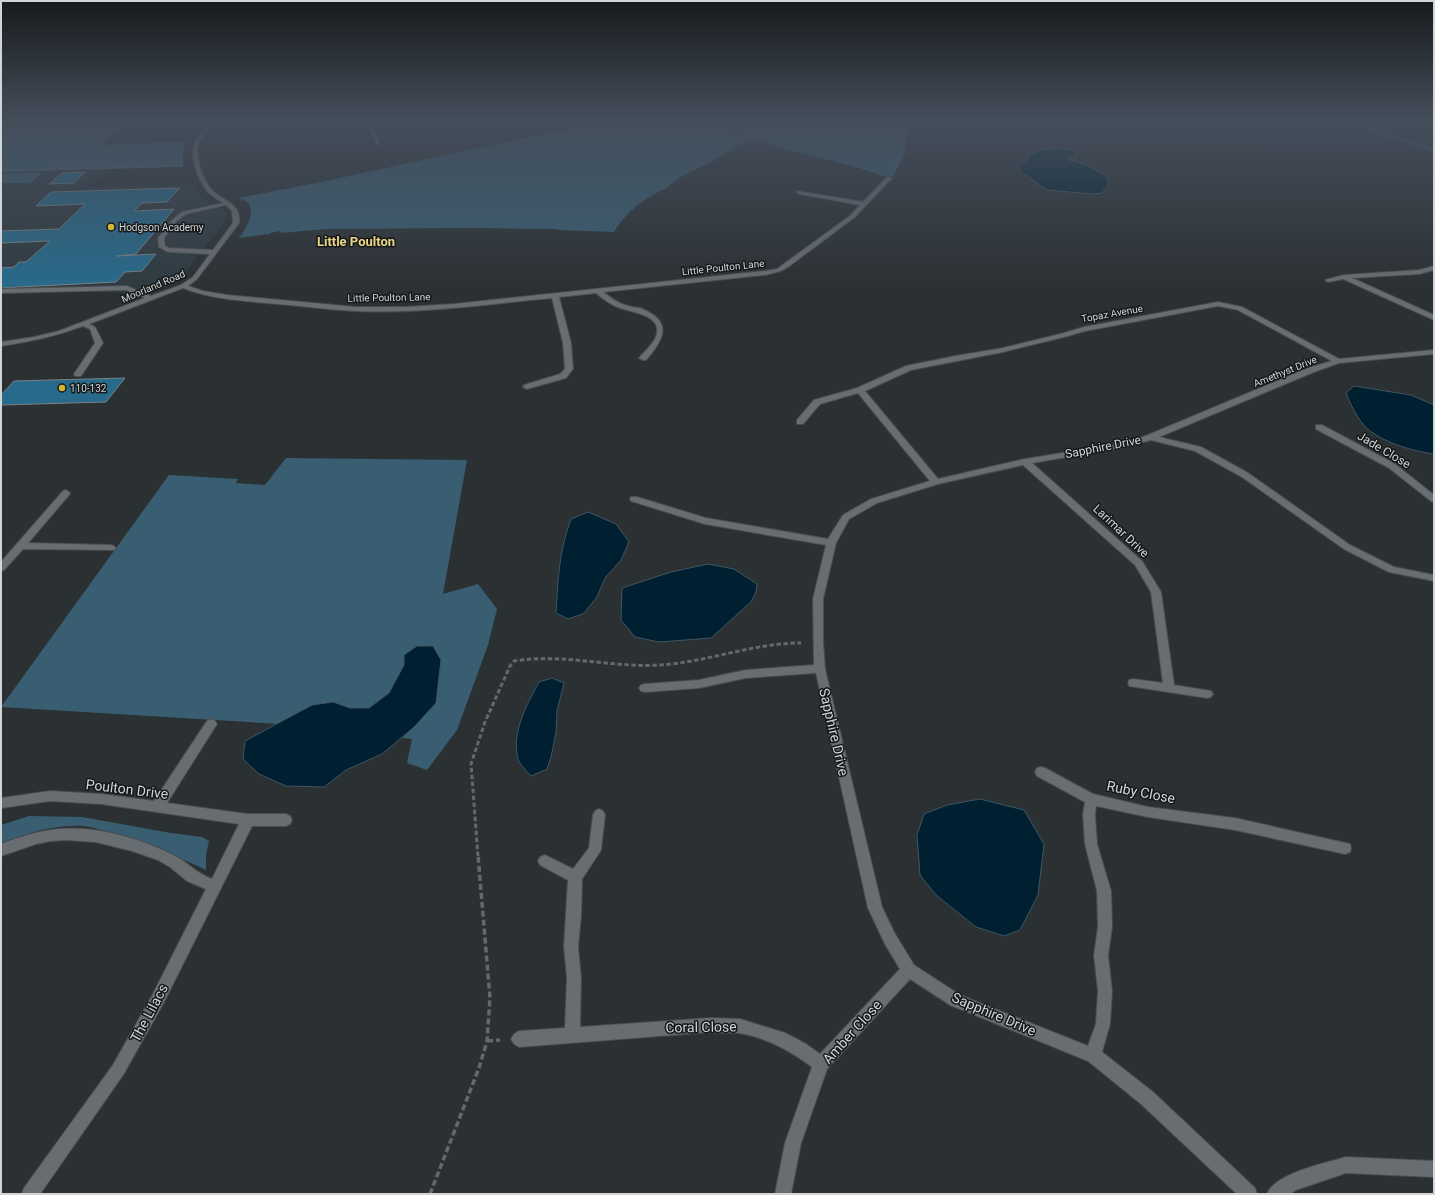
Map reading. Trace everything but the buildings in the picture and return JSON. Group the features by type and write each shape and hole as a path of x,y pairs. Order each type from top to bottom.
{"street":[{"path":"203,177 209,191 228,203"},
{"name":"Little Poulton Lane","path":"183,286 202,293 227,297 356,309 426,308 765,273 779,270 838,228 889,178"},
{"path":"799,192 864,204"},
{"path":"213,252 168,250 162,247 161,238 175,220 184,213 228,203"},
{"name":"Moorland Road","path":"1,344 50,336 183,286 195,278 236,222 237,213 228,203"},
{"path":"1328,280 1344,277 1419,272 1434,268"},
{"path":"1344,277 1434,318"},
{"path":"1,291 127,288 151,298"},
{"path":"597,290 610,300 649,314 658,321 661,330 658,342 643,358"},
{"path":"527,387 563,376 569,369 567,343 555,295"},
{"name":"Topaz Avenue","path":"800,422 818,402 860,390 909,368 1003,350 1066,335 1084,329 1218,304 1240,308 1338,361"},
{"path":"78,374 99,343 93,328 84,324"},
{"name":"Amethyst Drive","path":"1151,437 1311,370 1338,361 1434,352"},
{"path":"860,390 936,482"},
{"name":"Jade Close","path":"1319,427 1392,466 1434,499"},
{"name":"Sapphire Drive","path":"1249,1194 1147,1098 1093,1055 955,1000 909,970 890,939 875,908 820,669 818,642 818,599 832,543 846,517 874,501 936,482 1025,462 1125,445 1151,437 1198,449 1245,475 1347,548 1392,570 1434,578"},
{"name":"Larimar Drive","path":"1025,462 1140,563 1156,592 1169,687"},
{"path":"1,568 66,493"},
{"path":"634,499 706,521 832,543"},
{"path":"21,546 111,548"},
{"path":"645,688 699,684 746,674 820,669"},
{"path":"1133,682 1207,694"},
{"path":"158,806 211,724"},
{"path":"1041,772 1091,799"},
{"name":"Poulton Drive","path":"1,803 50,796 101,799 248,820 286,820"},
{"name":"Ruby Close","path":"1093,1055 1103,1024 1105,991 1101,955 1105,927 1104,891 1091,844 1089,815 1091,799 1148,812 1235,824 1345,848"},
{"path":"572,1034 574,978 571,947 574,916 575,877 595,850 599,815"},
{"name":"The Lilacs","path":"30,1194 118,1070 158,999 248,820"},
{"path":"1,850 25,841 56,834 89,834 151,851 172,861 190,876 214,886"},
{"path":"545,861 575,877"},
{"name":"Amber Close","path":"783,1194 793,1143 808,1096 821,1064 909,970"},
{"name":"Coral Close","path":"519,1039 711,1025 740,1026 780,1038 801,1049 821,1064"},
{"path":"1275,1194 1291,1182 1346,1165 1434,1169"}],"path":[{"path":"430,1194 479,1068 487,1041 490,998 471,764 485,722 514,660 557,657 635,665 659,665 772,644 818,642"}],"shaded area":[{"name":"Hodgson Academy","path":"1,177 100,177 89,187 192,184 200,196 224,210 226,215 224,223 181,278 166,287 135,290 128,293 89,291 1,294"},
{"path":"1,177 37,177 30,183 1,183"},
{"path":"345,177 681,177 668,186 669,187 638,205 625,217 614,232 558,229 470,228 326,229 281,233 280,231 270,234 239,238 249,221 251,211 247,202 238,198"},
{"path":"1028,177 1106,177 1108,178 1108,186 1102,193 1093,194 1047,190"},
{"path":"1354,386 1411,395 1434,405 1434,454 1405,448 1385,440 1368,429 1357,416 1346,393"},
{"path":"286,458 467,460 443,594 478,584 497,609 488,645 457,730 427,770 407,763 412,739 402,738 436,703 438,685 404,665 389,693 369,708 350,708 333,702 279,724 1,707 169,475 238,479 236,483 265,485"},
{"path":"588,512 616,524 629,542 621,560 605,578 597,597 583,614 568,619 556,613 558,577 564,542 571,519"},
{"path":"708,564 734,569 757,584 756,592 751,602 711,638 659,642 635,637 621,620 622,588 671,572"},
{"path":"417,646 433,646 441,660 436,703 414,727 382,754 346,770 324,787 286,786 259,774 243,759 245,741 312,705 333,702 350,708 369,708 389,693 404,665 404,655"},
{"path":"552,678 564,683 557,711 556,733 551,757 547,769 531,776 521,765 518,759 516,749 518,729 525,709 539,682"},
{"path":"980,799 1024,810 1044,844 1038,895 1020,930 1004,936 976,927 936,895 920,875 917,835 924,814 947,805"},
{"path":"29,816 82,817 202,837 209,841 206,855 206,870 143,843 86,826 65,826 46,829 18,837 1,844 1,825"}],"place":[{"name":"Hodgson Academy","path":"111,227"},
{"name":"110-132","path":"62,388"}],"district":[{"name":"Little Poulton","path":"356,241"}]}
